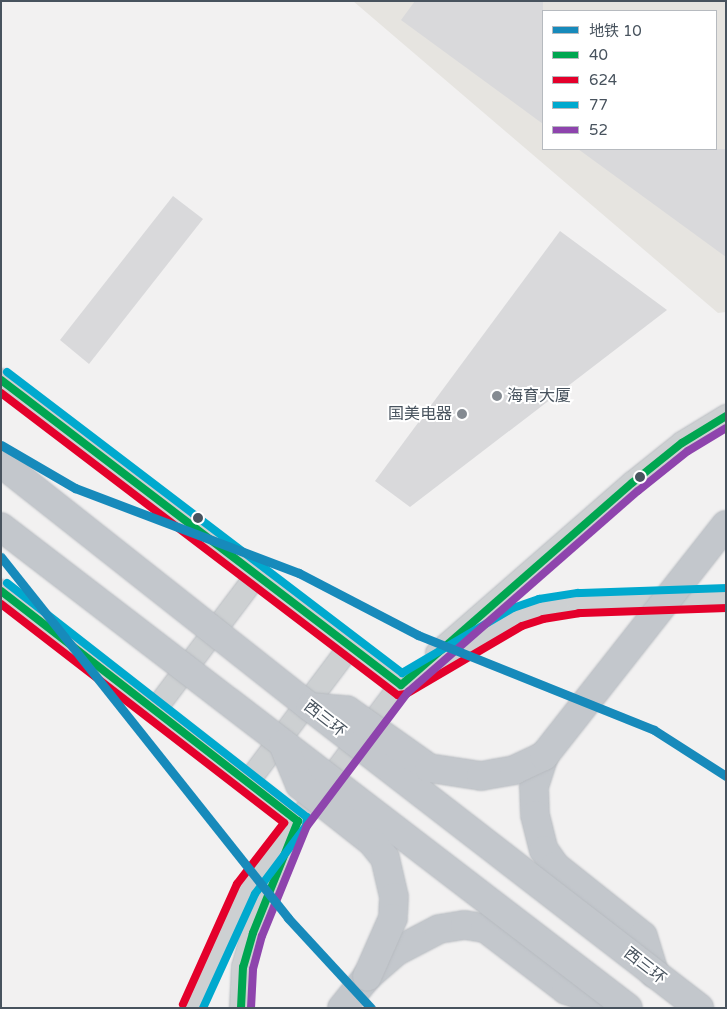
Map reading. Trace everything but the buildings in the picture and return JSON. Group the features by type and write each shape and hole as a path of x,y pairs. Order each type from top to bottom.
{"highway":[{"name":"西三环","path":"1,463 310,707 699,1008"},
{"path":"654,974 643,936 555,866 544,850 535,815 534,787 544,756 726,525"},
{"path":"1,527 628,1008"},
{"path":"310,707 347,710 410,757 429,768 446,772 481,776 514,770 544,756"},
{"path":"283,744 300,785 372,842 385,858 394,897 393,918 386,939 367,977"},
{"path":"342,1008 367,977 412,940 439,929 465,925 485,928 566,990 620,1008"}],"street":[{"path":"1,380 401,685"},
{"path":"192,1008 246,889 401,685 632,483 682,443 726,416"},
{"path":"155,710 256,576"},
{"path":"1,591 298,821"},
{"path":"401,685 518,617 541,608 578,603 726,598"},
{"path":"248,782 350,646"},
{"path":"241,1008 243,967 251,941 298,821"}],"shaded area":[{"path":"353,1 726,1 726,312 718,313"}],"metro line":[{"name":"10","path":"1,445 75,488 299,573 418,635 654,730 726,776"},
{"name":"10","path":"1,557 288,918 371,1008"}],"transit line":[{"name":"77","path":"7,372 402,673 513,608 539,599 578,593 726,588"},
{"name":"40","path":"1,380 401,685 632,483 682,443 726,416"},
{"name":"624","path":"1,393 398,695 406,694 522,626 543,619 579,613 726,608"},
{"name":"52","path":"251,1008 253,969 262,936 307,826 408,692 638,491 688,451 726,428"},
{"name":"77","path":"7,583 307,817 306,826 255,894 203,1008"},
{"name":"40","path":"1,591 298,821 253,933 243,967 241,1008"},
{"name":"624","path":"1,604 284,823 237,884 183,1004"}],"place":[{"name":"海育大厦","path":"497,396"},
{"name":"国美电器","path":"462,414"}]}
